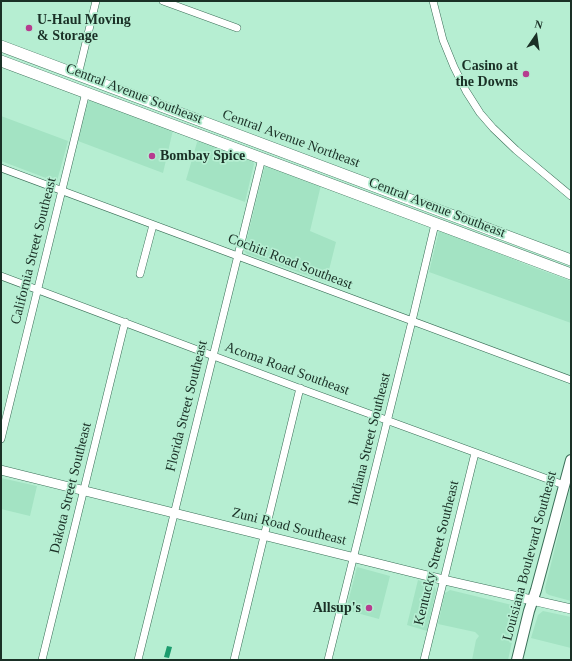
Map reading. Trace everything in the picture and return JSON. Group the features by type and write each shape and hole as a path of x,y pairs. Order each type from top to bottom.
{"main road":[{"name":"Central Avenue Northeast","path":"1,46 571,260"},
{"name":"Central Avenue Southeast","path":"1,61 571,274"},
{"name":"Louisiana Boulevard Southeast","path":"517,660 571,460"}],"street":[{"path":"78,76 96,1"},
{"path":"163,1 237,28"},
{"path":"434,1 443,40 454,68 480,113 516,150 571,196"},
{"name":"California Street Southeast","path":"1,439 86,92"},
{"name":"Florida Street Southeast","path":"138,660 262,158"},
{"name":"Cochiti Road Southeast","path":"1,168 571,380"},
{"name":"Indiana Street Southeast","path":"328,660 435,224"},
{"path":"140,274 153,225"},
{"name":"Acoma Road Southeast","path":"1,276 213,356 564,485"},
{"name":"Dakota Street Southeast","path":"42,660 125,322"},
{"path":"234,660 300,388"},
{"name":"Kentucky Street Southeast","path":"424,660 475,453"},
{"name":"Zuni Road Southeast","path":"1,470 444,580 571,608"}],"shaded area":[{"path":"90,99 173,130 163,173 78,141"},
{"path":"1,116 68,141 57,181 1,161"},
{"path":"198,139 252,159 254,164 245,202 186,180"},
{"path":"265,165 321,185 310,231 336,242 326,282 247,254 244,251"},
{"path":"439,231 571,281 571,323 429,272"},
{"path":"1,478 37,486 30,516 1,509"},
{"path":"571,484 571,601 549,595 546,593 545,588"},
{"path":"357,567 390,576 379,619 346,610"},
{"path":"418,580 434,586 436,590 427,631 407,625"},
{"path":"450,590 512,605 519,610 508,660 472,660 476,640 479,636 475,632 438,624 445,593"},
{"path":"543,611 571,617 571,648 531,638 538,615"},
{"path":"167,646 172,647 169,658 164,657"}],"place":[{"name":"U-Haul Moving & Storage","path":"29,28"},
{"name":"Casino at the Downs","path":"526,74"},
{"name":"Bombay Spice","path":"152,156"},
{"name":"Allsup's","path":"369,608"}]}
